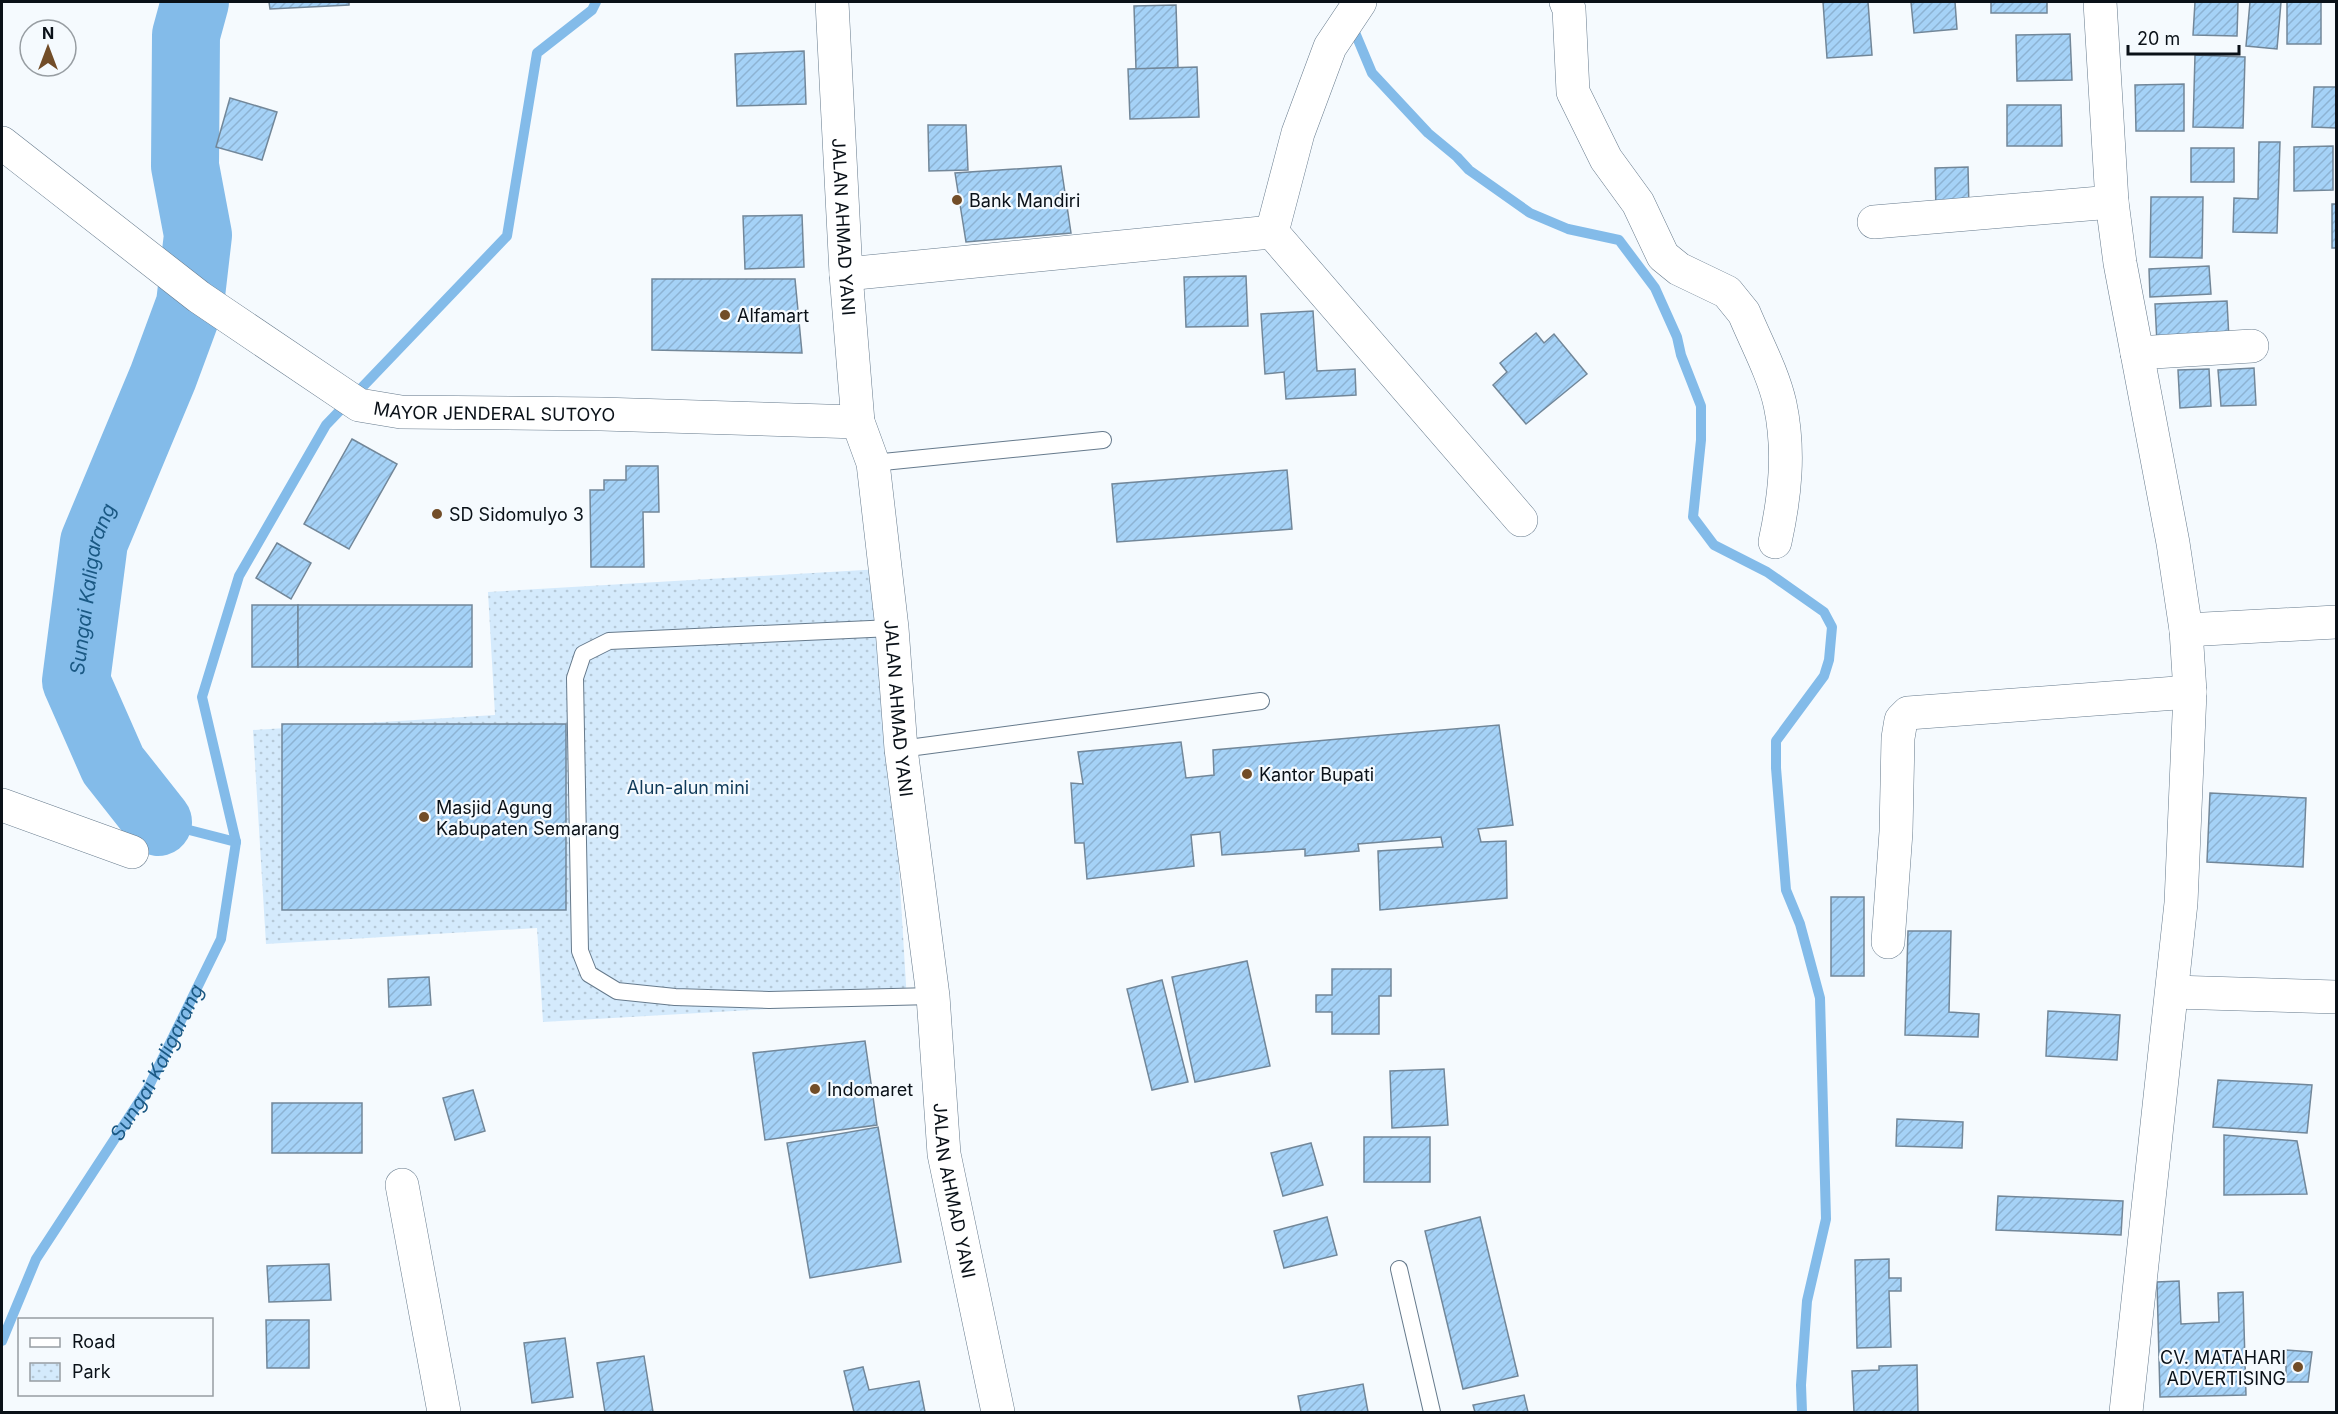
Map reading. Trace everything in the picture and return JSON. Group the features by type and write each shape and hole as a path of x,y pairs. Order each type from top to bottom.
{"street":[{"name":"JALAN AHMAD YANI","path":"832,2 846,274 858,422 873,463 892,628 901,749 933,996 944,1154 998,1413"},
{"path":"1272,232 1299,133 1330,47 1360,2"},
{"path":"1566,2 1569,9 1573,93 1606,159 1638,204 1663,256 1679,269 1727,292 1744,313 1780,401 1786,440 1786,471 1775,542"},
{"path":"2100,2 2112,202 2120,263 2173,543 2186,630 2190,692 2186,818 2173,992 2126,1413"},
{"name":"MAYOR JENDERAL SUTOYO","path":"5,150 199,297 346,397 401,412 858,422"},
{"path":"1874,222 2112,202"},
{"path":"846,274 1272,232"},
{"path":"1272,232 1521,520"},
{"path":"2137,353 2252,346"},
{"path":"2186,630 2337,622"},
{"path":"1888,942 1896,832 1898,738 1901,720 1908,713 2190,692"},
{"path":"2,805 132,852"},
{"path":"2173,992 2337,997"},
{"path":"402,1185 444,1413"}],"lane":[{"path":"873,463 1103,440"},
{"path":"892,628 609,641 583,654 575,678 580,951 589,974 617,991 675,997 769,1000 933,996"},
{"path":"901,749 1261,701"},
{"path":"1399,1269 1432,1413"}],"green space":[{"name":"Alun-alun mini","path":"881,569 907,1001 543,1022 537,928 266,944 253,730 495,715 488,592"}],"building":[{"path":"269,2 349,2 349,5 270,9"},
{"path":"1823,2 1868,2 1872,55 1827,58"},
{"path":"1911,2 1955,2 1957,29 1914,33"},
{"path":"1991,2 2047,2 2047,13 1991,13"},
{"path":"2195,2 2238,2 2237,36 2193,35"},
{"path":"2250,2 2281,2 2277,49 2246,46"},
{"path":"2287,2 2321,2 2321,44 2287,44"},
{"path":"1176,5 1178,68 1136,69 1134,6"},
{"path":"2070,34 2072,80 2017,81 2016,35"},
{"path":"804,51 806,104 737,106 735,54"},
{"path":"2195,55 2245,57 2243,128 2193,127"},
{"path":"1197,67 1199,117 1130,119 1128,69"},
{"path":"2184,84 2184,131 2136,131 2135,85"},
{"path":"2314,87 2336,87 2336,128 2312,127"},
{"path":"230,98 277,112 262,160 216,147"},
{"path":"2007,105 2061,105 2062,146 2007,146"},
{"path":"928,125 966,125 968,170 929,171"},
{"path":"2259,142 2280,142 2277,233 2233,232 2234,198 2258,199"},
{"path":"2333,146 2333,190 2294,191 2294,147"},
{"path":"2191,148 2234,148 2234,182 2191,182"},
{"path":"1061,166 1071,233 966,242 955,173"},
{"path":"1968,167 1969,210 1936,211 1935,168"},
{"path":"2151,197 2203,197 2202,258 2150,257"},
{"path":"2332,204 2336,204 2336,248 2332,248"},
{"path":"802,215 804,267 745,269 743,216"},
{"path":"2209,266 2211,294 2150,297 2149,269"},
{"path":"1246,276 1248,326 1186,327 1184,277"},
{"name":"Alfamart","path":"652,279 795,279 802,353 652,350"},
{"path":"2227,301 2229,339 2157,343 2155,304"},
{"path":"1313,311 1317,371 1355,369 1356,395 1286,399 1284,372 1265,374 1261,314"},
{"path":"1536,333 1544,343 1554,334 1587,374 1526,424 1493,385 1507,372 1500,363"},
{"path":"2254,368 2256,405 2221,406 2218,370"},
{"path":"2209,369 2211,406 2180,408 2178,370"},
{"path":"352,439 397,464 349,549 304,524"},
{"path":"626,466 658,466 659,512 643,512 644,567 591,567 590,490 604,490 604,480 626,480"},
{"path":"1287,470 1292,529 1117,542 1112,484"},
{"path":"277,543 311,563 291,599 256,578"},
{"path":"252,605 298,605 298,667 252,667"},
{"path":"298,605 472,605 472,667 298,667"},
{"name":"Masjid Agung Kabupaten Semarang","path":"282,724 566,724 566,910 282,910"},
{"path":"1499,725 1513,825 1478,829 1481,842 1506,841 1507,898 1380,910 1378,851 1443,847 1441,837 1358,844 1359,851 1305,856 1305,849 1222,855 1220,832 1191,835 1194,866 1087,879 1084,843 1075,843 1071,783 1083,784 1078,752 1181,742 1186,778 1214,775 1213,750"},
{"path":"2210,793 2306,798 2303,867 2207,862"},
{"path":"1831,897 1864,897 1864,976 1831,976"},
{"path":"1908,931 1951,931 1949,1012 1979,1014 1978,1037 1905,1035"},
{"path":"1247,961 1270,1066 1195,1082 1172,977"},
{"path":"1332,969 1391,969 1391,996 1379,996 1379,1034 1332,1034 1332,1012 1316,1012 1316,995 1332,995"},
{"path":"429,977 431,1005 389,1007 388,979"},
{"path":"1162,980 1188,1082 1152,1090 1127,989"},
{"path":"2048,1011 2120,1015 2117,1060 2046,1056"},
{"name":"Indomaret","path":"865,1041 877,1125 765,1140 753,1053"},
{"path":"1444,1069 1448,1125 1392,1128 1390,1071"},
{"path":"2218,1080 2312,1085 2307,1133 2213,1127"},
{"path":"473,1090 485,1131 455,1140 443,1098"},
{"path":"272,1103 362,1103 362,1153 272,1153"},
{"path":"1897,1119 1963,1122 1962,1148 1896,1146"},
{"path":"878,1127 901,1262 810,1278 787,1143"},
{"path":"2224,1135 2297,1141 2307,1194 2224,1195"},
{"path":"1364,1137 1430,1137 1430,1182 1364,1182"},
{"path":"1311,1143 1323,1185 1283,1196 1271,1153"},
{"path":"1998,1196 2123,1201 2121,1235 1996,1230"},
{"path":"1327,1217 1337,1255 1284,1268 1274,1231"},
{"path":"1480,1217 1518,1376 1463,1389 1425,1231"},
{"path":"1889,1259 1889,1278 1901,1278 1901,1291 1889,1291 1891,1347 1857,1348 1855,1260"},
{"path":"329,1264 331,1300 269,1302 267,1266"},
{"path":"2179,1281 2181,1324 2219,1322 2218,1293 2243,1292 2246,1395 2160,1397 2157,1282"},
{"path":"266,1320 309,1320 309,1368 267,1368"},
{"path":"565,1338 573,1397 532,1403 524,1343"},
{"name":"CV. MATAHARI ADVERTISING","path":"2286,1350 2312,1352 2308,1382 2286,1382"},
{"path":"644,1356 653,1412 605,1412 597,1363"},
{"path":"1917,1365 1918,1412 1854,1412 1852,1371 1879,1370 1879,1366"},
{"path":"863,1367 869,1390 919,1381 925,1412 854,1412 844,1371"},
{"path":"1363,1384 1368,1412 1301,1412 1298,1396"},
{"path":"1524,1395 1528,1412 1475,1412 1473,1405"}],"waterway":[{"name":"Sungai Kaligarang","path":"158,822 113,765 76,681 94,542 163,377 190,304 198,235 185,166 186,35 195,2"},
{"path":"236,842 202,697 239,576 326,425 507,236 537,53 592,10 596,2"},
{"path":"1351,23 1372,73 1428,133 1469,170 1530,213 1568,229 1619,240 1655,288 1677,337 1681,355 1701,406 1701,440 1693,517 1714,545 1767,572 1824,612 1832,627 1829,660 1824,676 1776,741 1776,768 1786,890 1800,924 1820,998 1826,1219 1807,1301 1801,1385 1802,1412"},
{"name":"Sungai Kaligarang","path":"2,1341 36,1259 148,1088 221,939 236,842 158,822"}],"place":[{"name":"Bank Mandiri","path":"957,200"},
{"name":"Alfamart","path":"725,315"},
{"name":"SD Sidomulyo 3","path":"437,514"},
{"name":"Kantor Bupati","path":"1247,774"},
{"name":"Masjid Agung Kabupaten Semarang","path":"424,817"},
{"name":"Indomaret","path":"815,1089"},
{"name":"CV. MATAHARI ADVERTISING","path":"2298,1367"}]}
